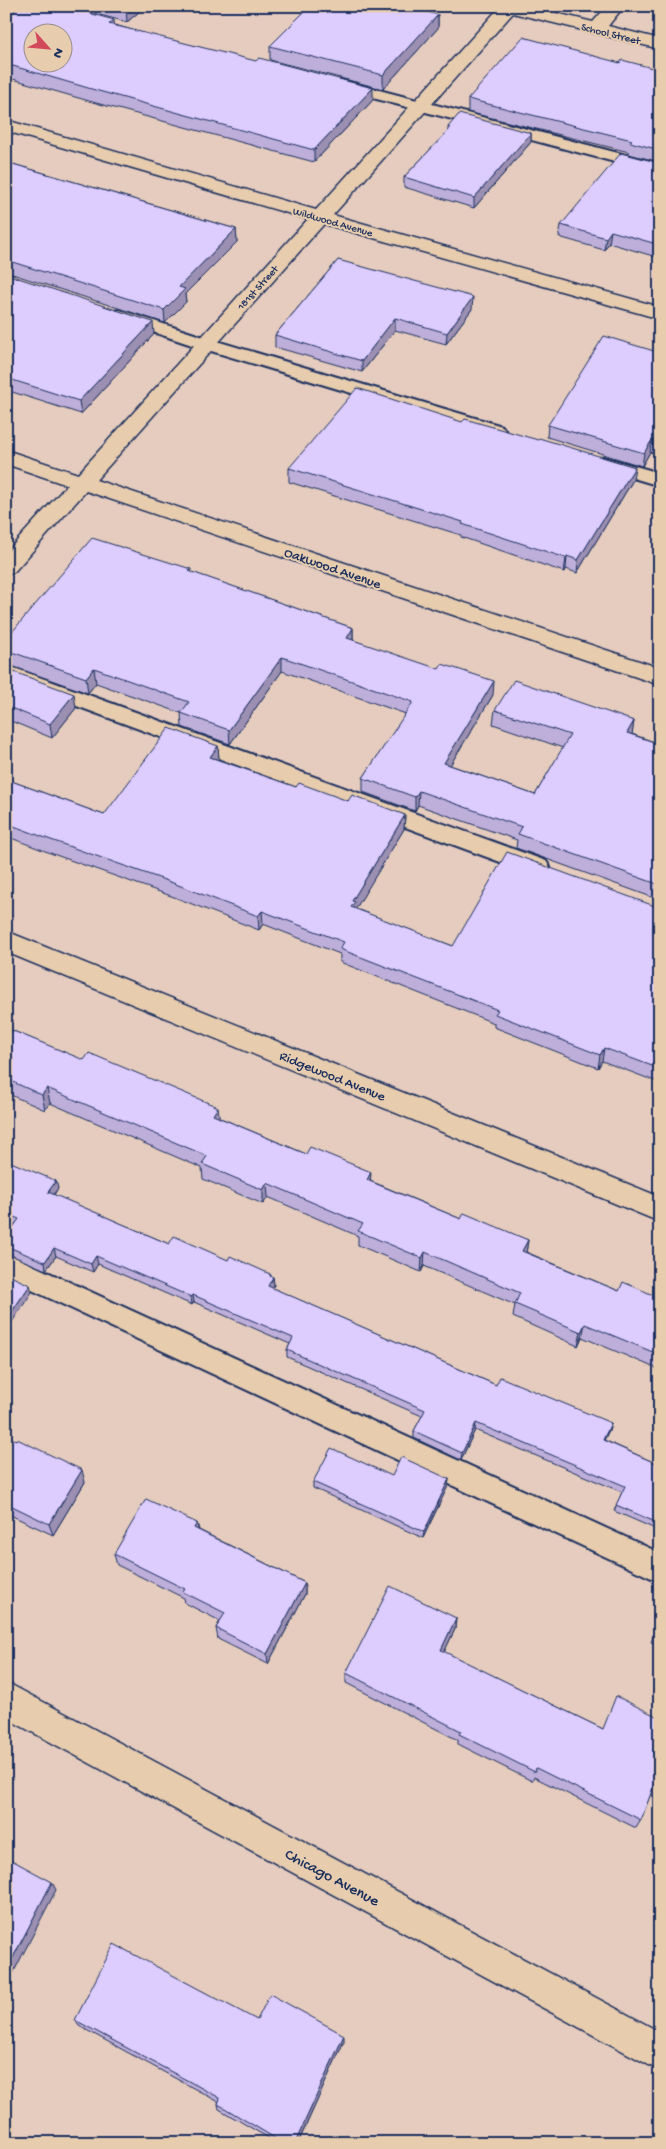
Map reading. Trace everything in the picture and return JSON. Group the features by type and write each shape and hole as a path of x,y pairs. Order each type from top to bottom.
{"street":[{"path":"596,29 616,6"},
{"name":"School Street","path":"507,7 660,44"},
{"name":"181st Street","path":"6,567 507,7"},
{"name":"Wildwood Avenue","path":"6,125 320,217 660,313"},
{"name":"Oakwood Avenue","path":"6,457 660,677"},
{"name":"Ridgewood Avenue","path":"6,941 660,1210"},
{"name":"Chicago Avenue","path":"6,1699 660,2052"}],"lane":[{"path":"325,81 660,169"},
{"path":"107,311 207,344 509,434"},
{"path":"584,457 660,480"},
{"path":"6,672 557,874"},
{"path":"6,1265 660,1568"}],"building":[{"path":"20,6 87,6 85,10 89,13 114,20 109,24 256,61 259,58 373,88 314,150 33,72 72,72 72,22 22,22 22,69 6,64 6,15 11,14"},
{"path":"113,6 130,6 126,10"},
{"path":"310,6 406,6 438,15 383,75 270,46"},
{"path":"523,37 620,63 622,60 660,70 660,150 630,142 632,140 468,99"},
{"path":"459,114 531,133 474,198 404,177 451,128 448,127"},
{"path":"621,153 660,163 660,245 611,231 606,238 561,225"},
{"path":"6,162 236,229 179,287 185,289 164,310 6,260"},
{"path":"338,260 473,297 447,333 395,318 362,361 275,335"},
{"path":"6,274 153,322 79,401 6,378"},
{"path":"604,336 654,351 655,349 660,350 660,442 652,440 644,453 548,425"},
{"path":"357,388 462,422 465,419 538,440 539,438 635,467 578,560 567,556 566,558 462,524 463,522 289,468"},
{"path":"92,538 191,569 189,571 353,628 347,638 439,669 442,664 494,681 444,763 535,795 570,735 495,710 514,680 634,721 627,733 660,744 660,885 518,834 522,827 419,791 415,797 363,778 413,702 282,657 229,730 181,713 189,702 94,668 86,678 6,650 6,639"},
{"path":"6,669 74,694 50,724 6,706"},
{"path":"169,728 218,746 210,757 296,787 299,783 348,801 352,795 405,815 352,901 355,902 351,907 453,946 507,852 660,908 660,922 657,927 660,928 660,1069 604,1048 600,1055 495,1014 498,1010 340,949 344,942 262,911 258,916 173,883 6,823 6,779 104,815"},
{"path":"6,1028 84,1060 89,1053 218,1107 213,1115 306,1154 310,1147 371,1172 367,1180 461,1219 464,1213 528,1240 522,1251 619,1291 623,1282 660,1298 660,1355 585,1324 581,1332 515,1304 520,1293 425,1252 422,1258 358,1231 363,1224 267,1183 263,1190 202,1164 207,1156 47,1088 42,1095 6,1079"},
{"path":"6,1160 56,1181 48,1192 169,1244 174,1236 228,1260 230,1256 270,1274 273,1277 268,1286 496,1385 500,1377 611,1423 603,1440 660,1465 660,1524 616,1505 625,1486 476,1423 462,1453 414,1431 425,1410 287,1350 293,1338 193,1295 191,1297 96,1256 91,1264 54,1248 45,1262 6,1246 6,1237 19,1219 6,1214"},
{"path":"6,1274 30,1285 6,1320"},
{"path":"6,1436 17,1439 82,1470 49,1524 6,1503"},
{"path":"331,1448 392,1476 401,1457 449,1479 424,1532 313,1482"},
{"path":"146,1499 197,1523 194,1528 305,1583 267,1654 216,1628 225,1613 183,1592 185,1589 114,1554"},
{"path":"390,1586 456,1618 441,1650 603,1729 616,1696 660,1718 660,1769 641,1820 536,1768 535,1772 459,1734 461,1731 346,1673"},
{"path":"660,1620 660,1639 653,1636"},
{"path":"6,1857 52,1882 6,1971"},
{"path":"114,1944 257,2020 270,1994 344,2035 295,2143 283,2143 218,2104 220,2098 75,2020"},
{"path":"473,2137 484,2143 471,2143"}]}
